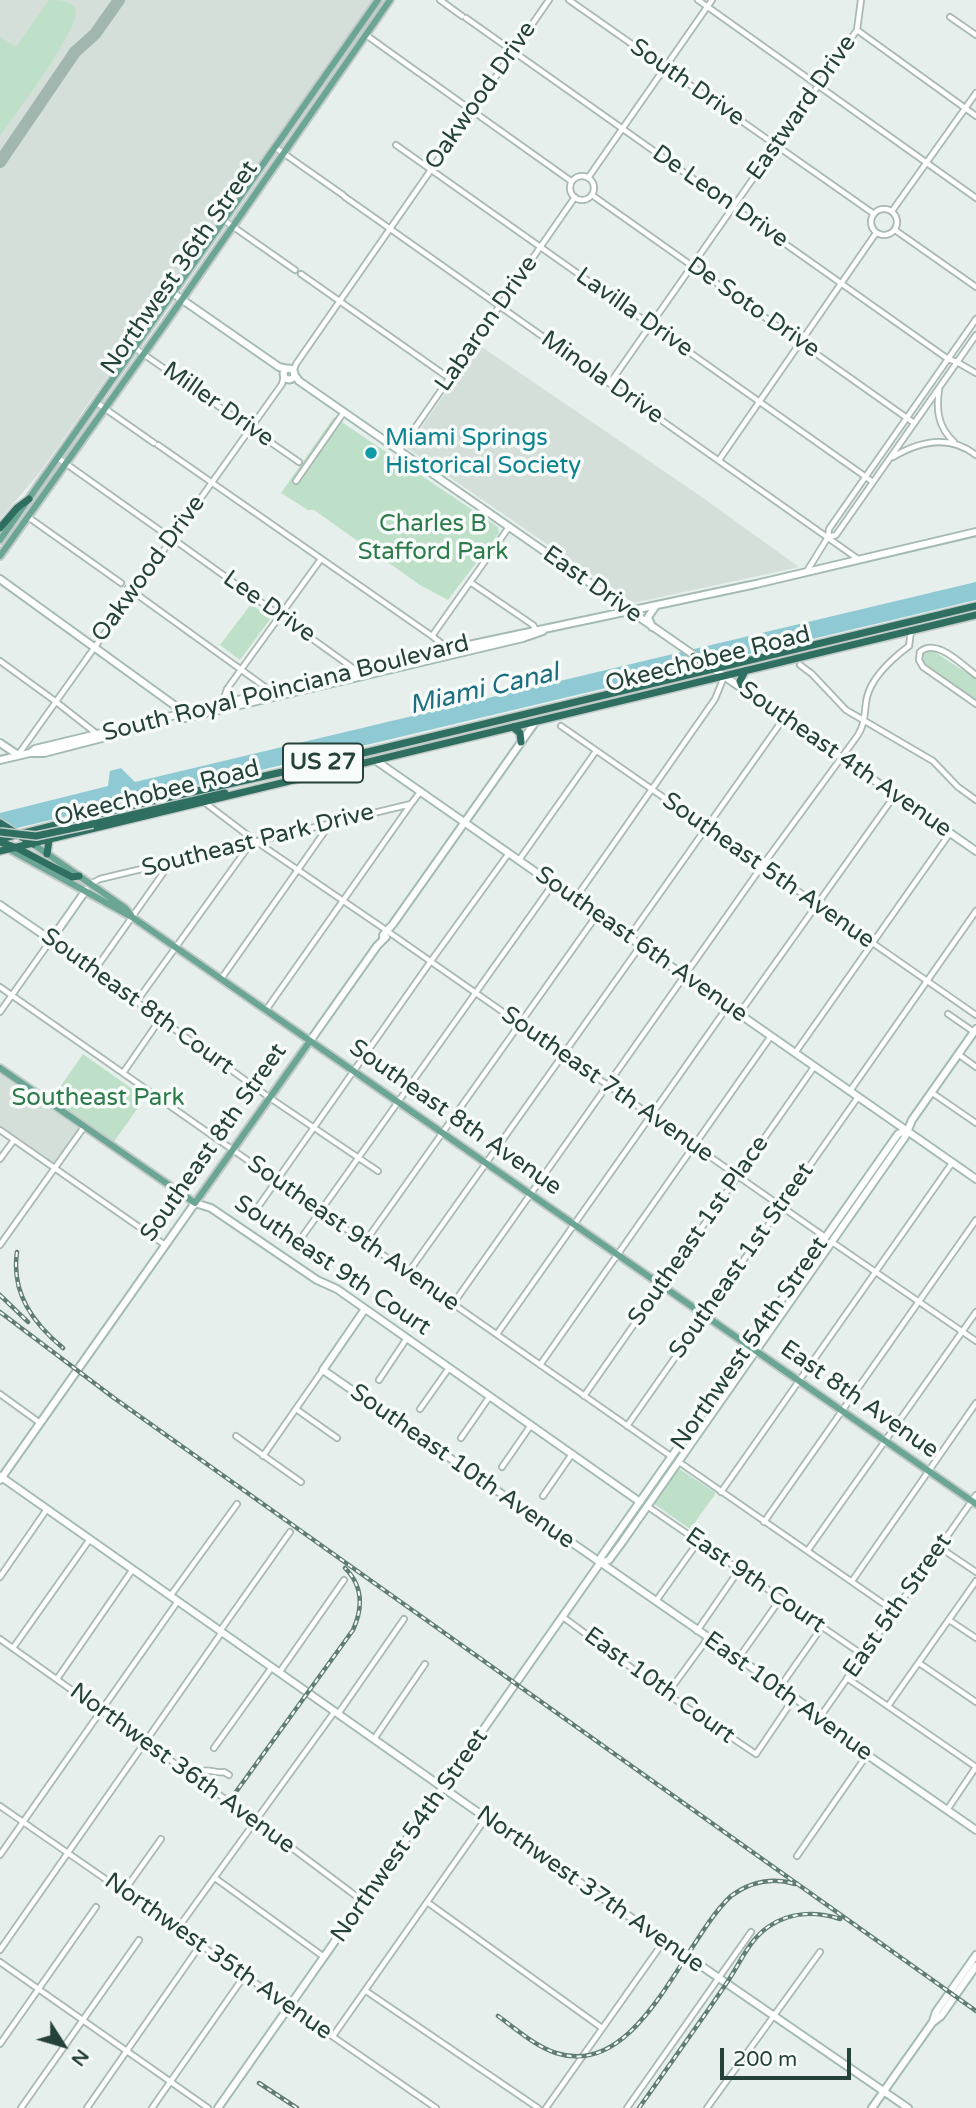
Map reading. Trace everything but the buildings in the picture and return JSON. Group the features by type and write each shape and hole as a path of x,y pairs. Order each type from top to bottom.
{"highway":[{"path":"0,528 30,497"},
{"name":"Okeechobee Road","path":"0,842 13,832 555,707 693,671 976,606"},
{"name":"Okeechobee Road","path":"9,849 976,615"},
{"path":"911,631 925,618"},
{"path":"693,671 694,656"},
{"path":"744,690 740,681 745,671"},
{"path":"536,721 555,707"},
{"path":"513,727 520,733 521,742"},
{"path":"0,832 36,836 199,798 292,780"},
{"path":"0,823 33,844"},
{"path":"47,854 49,840"},
{"path":"0,842 9,849 72,877 79,876"}],"main road":[{"name":"Northwest 36th Street","path":"0,540 379,0"},
{"name":"Northwest 36th Street","path":"0,556 390,0"},
{"path":"366,35 364,29 372,16 372,9"},
{"path":"326,77 333,82"},
{"path":"28,517 26,505 30,497"},
{"path":"33,844 79,876 88,887"},
{"path":"9,849 88,887"},
{"name":"Southeast 8th Avenue","path":"88,887 125,908 132,917 752,1348"},
{"name":"Southeast 8th Street","path":"195,1203 310,1041"},
{"name":"Southeast 9th Court","path":"0,1068 195,1203"},
{"name":"East 8th Avenue","path":"752,1348 975,1500"}],"street":[{"name":"De Leon Drive","path":"440,0 948,359 976,373"},
{"name":"Oakwood Drive","path":"18,755 94,647 130,590 176,541 212,483 290,375 549,0"},
{"name":"South Drive","path":"569,0 874,214"},
{"path":"698,0 976,198"},
{"path":"588,178 712,0"},
{"name":"Eastward Drive","path":"610,383 857,30 861,0"},
{"path":"950,17 976,35"},
{"path":"857,30 976,116"},
{"path":"366,35 571,181"},
{"path":"892,211 976,93"},
{"name":"Lavilla Drive","path":"396,145 873,482"},
{"name":"Minola Drive","path":"276,148 859,560"},
{"path":"579,176 588,178 593,185 592,195 584,199 575,197 570,188 571,181 579,176"},
{"name":"De Soto Drive","path":"592,195 914,423"},
{"name":"Labaron Drive","path":"399,450 575,197"},
{"path":"884,209 892,211 897,218 895,230 884,236 876,233 871,222 874,214 884,209"},
{"path":"225,221 449,378"},
{"path":"895,230 976,286"},
{"path":"719,460 876,233"},
{"name":"East Drive","path":"174,295 710,667"},
{"path":"807,572 828,537 829,529 976,319"},
{"path":"828,537 836,535 976,335"},
{"name":"Miller Drive","path":"136,349 299,462"},
{"path":"940,387 937,411 939,420 954,443 976,455"},
{"path":"97,403 432,636 447,652"},
{"path":"296,481 344,412"},
{"path":"889,459 925,442 954,443"},
{"name":"Lee Drive","path":"58,458 358,671"},
{"path":"28,517 121,583"},
{"path":"432,636 509,527"},
{"name":"South Royal Poinciana Boulevard","path":"0,760 30,753 44,753 222,704 358,671 538,634 539,630 657,606 976,532"},
{"path":"222,704 227,690 321,559"},
{"path":"0,579 187,715"},
{"path":"470,582 539,630"},
{"path":"130,590 273,692"},
{"path":"652,628 649,614 657,606"},
{"path":"616,615 643,621"},
{"path":"453,1304 762,866 861,731 866,702 872,687 891,662 909,646 911,631"},
{"path":"909,646 920,652"},
{"path":"976,675 935,647 927,647 920,652 919,660 923,667 976,704"},
{"name":"South Royal Poinciana Boulevard","path":"30,753 35,749 447,652"},
{"path":"0,661 97,735"},
{"path":"800,664 813,674 839,704 864,722 933,761 958,787 976,800"},
{"name":"Southeast 4th Avenue","path":"710,667 976,851"},
{"path":"574,899 715,699 724,676"},
{"path":"629,937 784,718"},
{"name":"Southeast 8th Street","path":"310,1041 536,721"},
{"name":"Southeast 5th Avenue","path":"561,726 976,1015"},
{"path":"0,743 18,755"},
{"path":"519,860 596,751"},
{"name":"Southeast 6th Avenue","path":"375,760 976,1178"},
{"path":"266,1010 421,791"},
{"path":"739,1014 895,795"},
{"name":"Southeast 7th Avenue","path":"204,802 254,840 976,1341"},
{"name":"Southeast Park Drive","path":"88,887 100,878 411,804"},
{"path":"221,979 331,823"},
{"path":"795,1053 950,833"},
{"path":"137,1001 247,846 254,840"},
{"path":"258,1207 509,853"},
{"path":"94,971 166,869 167,862"},
{"path":"302,1237 553,884"},
{"path":"0,1012 88,887"},
{"name":"Southeast 8th Court","path":"0,905 270,1098 378,1171"},
{"path":"849,1091 976,911"},
{"path":"365,1242 597,915"},
{"path":"408,1273 641,946"},
{"name":"Southeast 9th Avenue","path":"0,987 894,1611"},
{"path":"497,1335 728,1006"},
{"path":"948,1014 975,1031"},
{"path":"123,1073 161,1018"},
{"name":"Northwest 54th Street","path":"218,2108 600,1563 609,1560 675,1459 828,1239 905,1137 931,1092 975,1031"},
{"path":"540,1365 771,1036"},
{"path":"958,1054 976,1067"},
{"name":"Southeast 1st Place","path":"584,1396 814,1067"},
{"path":"931,1092 976,1123"},
{"name":"Southeast 1st Street","path":"627,1426 858,1097"},
{"path":"0,1245 84,1127"},
{"path":"0,1130 165,1245"},
{"name":"Northwest 54th Street","path":"828,1239 898,1134 907,1130"},
{"path":"0,1158 14,1140"},
{"path":"721,1492 953,1162"},
{"name":"Southeast 8th Street","path":"1,1478 195,1203"},
{"name":"Southeast 9th Court","path":"195,1203 211,1208 317,1280 337,1289 646,1503"},
{"path":"764,1522 976,1220"},
{"path":"263,1455 365,1309"},
{"path":"808,1550 976,1312"},
{"path":"379,1380 407,1338"},
{"name":"Northwest 54th Street","path":"675,1459 693,1426 752,1348"},
{"path":"419,1409 449,1368"},
{"name":"Southeast 10th Avenue","path":"323,1370 600,1563"},
{"path":"0,1394 40,1423"},
{"path":"461,1438 490,1396"},
{"path":"852,1581 976,1403"},
{"path":"296,1409 337,1438"},
{"path":"502,1467 531,1425"},
{"path":"236,1436 301,1482"},
{"path":"543,1496 572,1454"},
{"name":"Northwest 37th Avenue","path":"1,1478 486,1818 908,2108"},
{"name":"East 5th Street","path":"820,1717 975,1500"},
{"name":"East 9th Court","path":"646,1503 698,1542 863,1655"},
{"path":"171,1595 237,1504"},
{"path":"0,1577 47,1509"},
{"path":"0,1950 290,1532"},
{"path":"13,1648 90,1539"},
{"path":"656,1602 698,1542"},
{"path":"939,1547 976,1572"},
{"name":"East 10th Avenue","path":"600,1563 780,1687 839,1735 976,1830"},
{"path":"57,1679 133,1569"},
{"path":"697,1630 739,1570"},
{"path":"279,1673 344,1580"},
{"path":"888,1706 976,1581"},
{"path":"738,1659 781,1598"},
{"path":"0,1854 179,1601"},
{"name":"East 10th Court","path":"563,1617 667,1694 756,1754 794,1698"},
{"path":"178,1928 404,1619"},
{"path":"949,1620 976,1638"},
{"path":"780,1687 822,1627"},
{"path":"667,1694 708,1638"},
{"name":"Northwest 36th Avenue","path":"0,1639 256,1821 364,1902"},
{"path":"919,1663 976,1702"},
{"path":"374,1739 425,1664"},
{"path":"215,1748 272,1667"},
{"path":"847,1678 976,1767 947,1810"},
{"path":"797,1856 867,1755"},
{"path":"196,1778 201,1770 207,1769 229,1775"},
{"name":"Northwest 35th Avenue","path":"0,1806 436,2108"},
{"path":"333,2036 486,1818"},
{"path":"124,1891 161,1839"},
{"path":"215,1878 324,1957"},
{"path":"427,1902 602,2028"},
{"path":"0,2044 96,1907"},
{"path":"626,2108 751,1932"},
{"path":"21,2108 139,1940"},
{"path":"546,2108 664,1941"},
{"path":"87,2108 201,1944"},
{"path":"707,2108 820,1952"},
{"path":"952,1994 976,1955"},
{"path":"0,1962 208,2108"},
{"path":"872,2108 932,2023 936,2012 976,1966"},
{"path":"152,2108 245,1975"},
{"path":"366,1991 538,2108"}],"shaded area":[{"path":"0,0 373,0 40,472 0,519"},
{"path":"479,345 799,567 633,603 407,448"},
{"path":"0,1074 79,1129 54,1163 0,1125"}],"green space":[{"path":"49,0 65,1 75,7 74,21 57,54 0,136 0,37 16,47"},
{"name":"Charles B Stafford Park","path":"334,417 498,527 499,533 448,600 420,585 314,510 308,510 281,493"},
{"path":"251,604 271,618 240,660 220,645"},
{"path":"930,649 976,679 976,702 926,666 922,658 925,651"},
{"name":"Southeast Park","path":"83,1054 145,1098 113,1143 51,1100"},
{"path":"678,1468 716,1493 690,1529 653,1503"}],"water":[{"path":"976,582 976,600 0,832 0,813 108,786 110,771 121,768 135,782"}],"taxiway":[{"path":"0,162 75,52 95,34 119,0"}],"railway":[{"path":"17,1252 17,1281 26,1306 42,1328 63,1348"},
{"path":"0,1295 28,1322"},
{"path":"0,1312 114,1398 976,2011"},
{"path":"233,1796 353,1630 360,1598 355,1582 345,1568"},
{"path":"498,2016 533,2042 556,2053 585,2056 612,2046 635,2027 657,2001 713,1916 731,1896 762,1882 795,1884"},
{"path":"639,2108 761,1933 776,1922 802,1914 840,1919"},
{"path":"259,2083 297,2108"}],"place":[{"name":"Miami Springs Historical Society","path":"371,453"}],"water label":[{"name":"Miami Canal","path":"484,690"}]}
